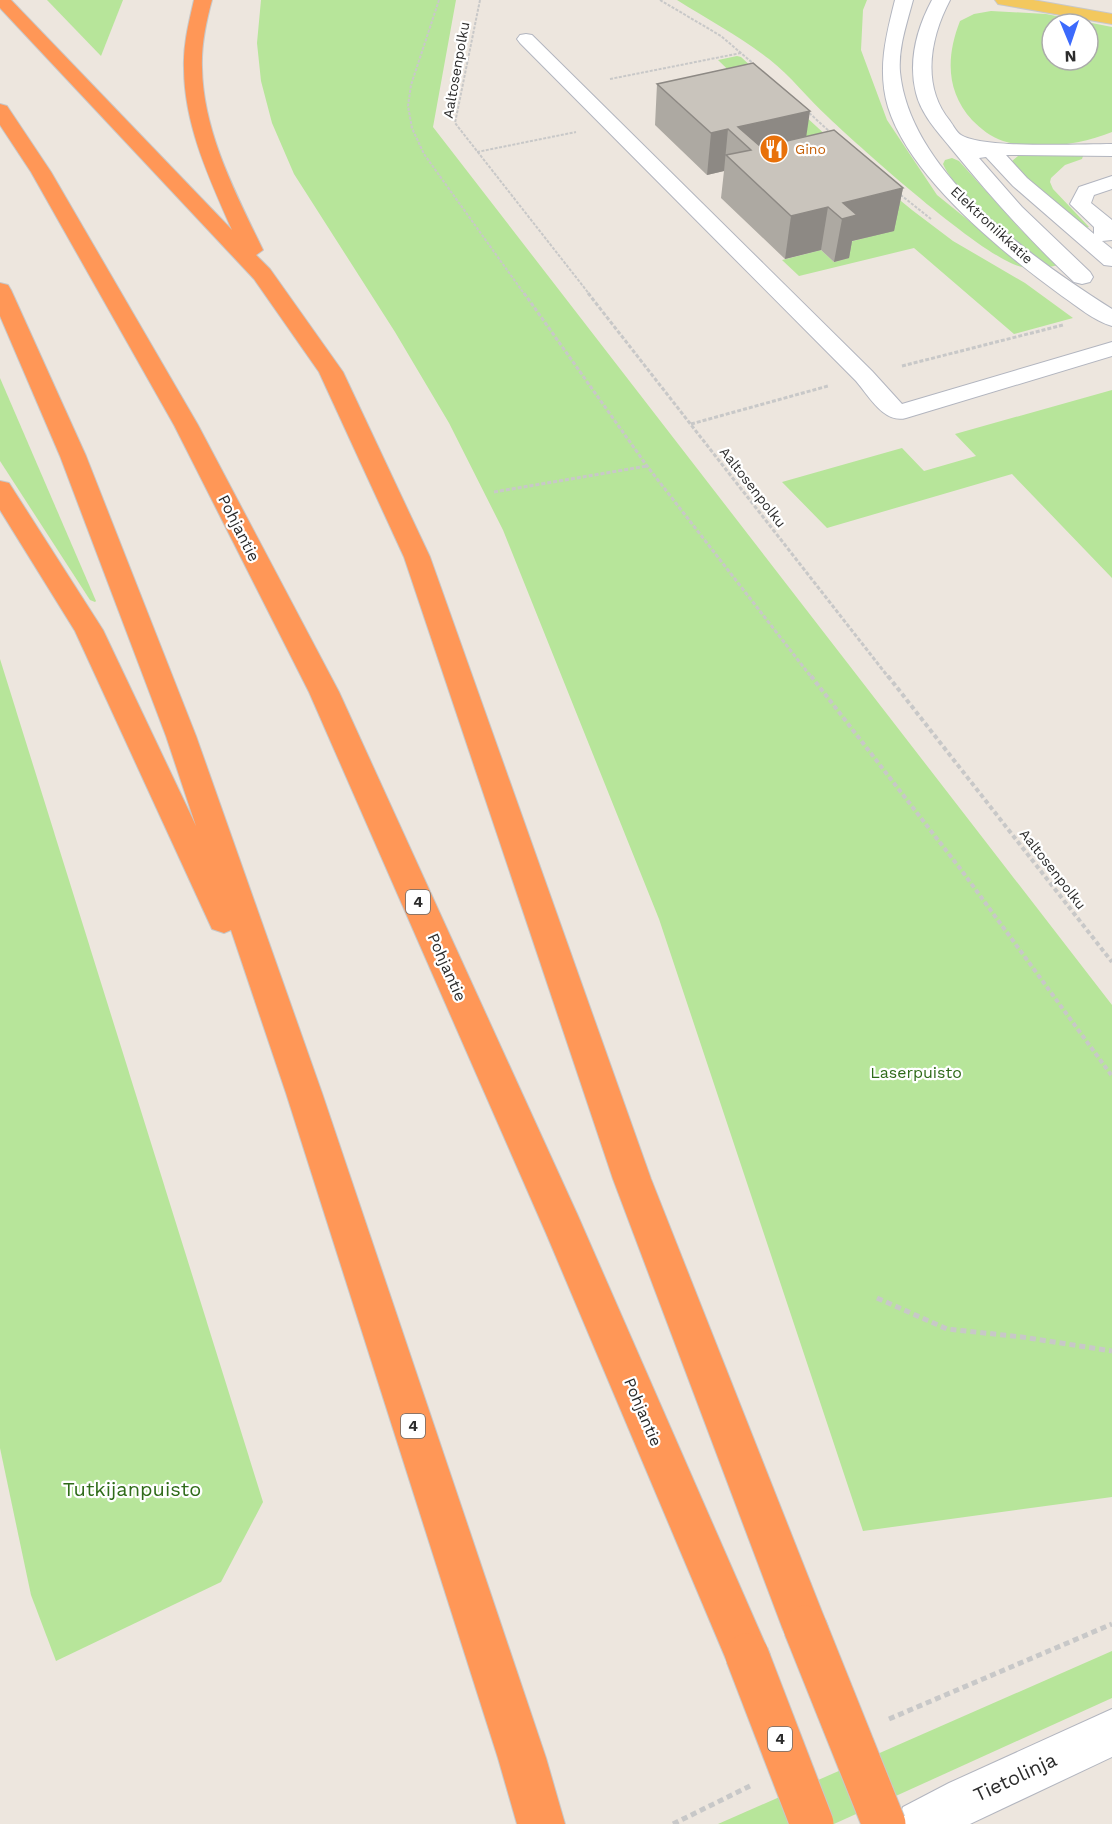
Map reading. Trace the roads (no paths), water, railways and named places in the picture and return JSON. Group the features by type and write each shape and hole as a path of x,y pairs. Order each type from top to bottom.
{"highway":[{"path":"2,0 262,274 331,372 417,557 632,1179 805,1627 884,1824"},
{"path":"203,0 196,28 193,76 203,129 231,206 262,274"},
{"name":"Pohjantie","path":"0,110 41,172 186,425 324,692 564,1229 747,1655 812,1824"},
{"name":"4","path":"0,290 73,456 177,726 304,1093 542,1824"},
{"path":"0,489 89,630 144,744 304,1093"}],"main road":[{"path":"1004,0 1112,19"},
{"path":"1099,0 1112,3"}],"street":[{"name":"Elektroniikkatie","path":"904,0 894,41 890,73 898,107 913,139 970,209 1072,295 1112,317"},
{"name":"Elektroniikkatie","path":"941,0 923,46 922,75 930,106 966,156 1010,210 1096,290 1112,317"},
{"path":"526,39 864,376 897,413 1112,350"},
{"path":"953,138 990,149 1112,150"},
{"path":"927,159 966,156 990,149"},
{"path":"990,149 1020,182 1108,257"},
{"path":"1107,189 1086,191 1080,204 1105,225 1108,257"},
{"name":"Tietolinja","path":"920,1824 966,1800 1112,1733"}],"place":[{"name":"Gino","path":"774,149"}],"park label":[{"name":"Laserpuisto","path":"916,1072"},
{"name":"Tutkijanpuisto","path":"132,1489"}]}
